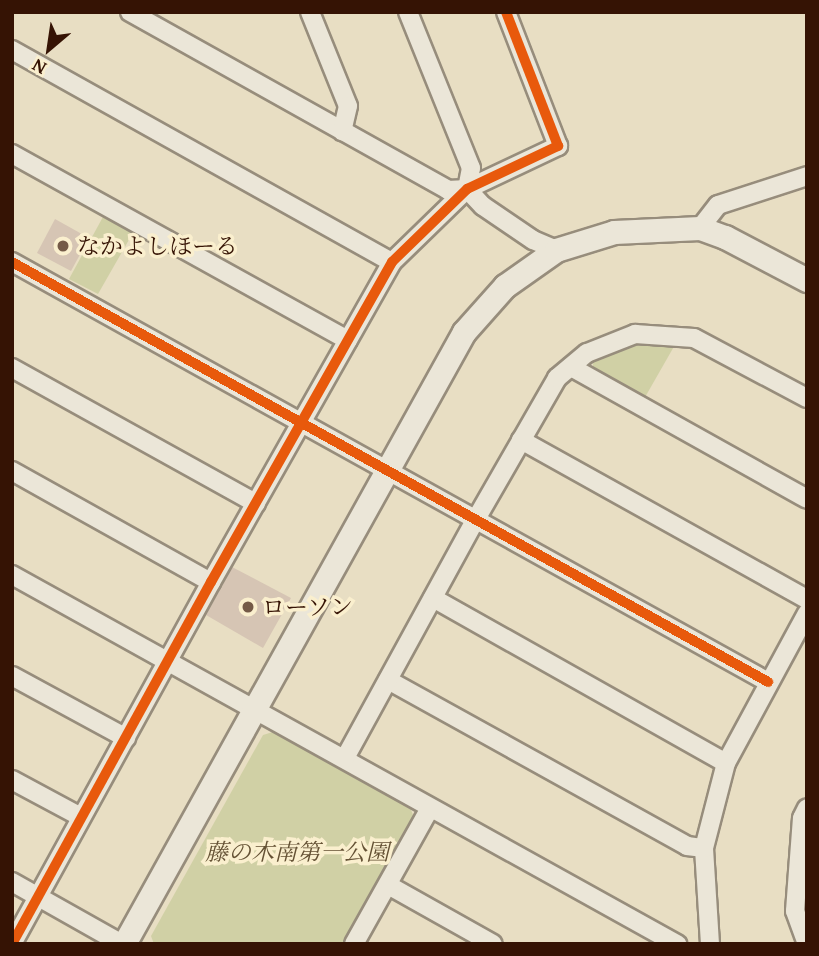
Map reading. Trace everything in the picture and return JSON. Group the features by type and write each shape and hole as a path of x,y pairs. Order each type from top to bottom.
{"street":[{"path":"130,12 448,190 467,189 483,206 533,240 556,250"},
{"path":"310,12 348,106 341,131"},
{"path":"408,12 471,167 467,189"},
{"path":"12,944 211,582 392,262 467,189 558,146 506,12"},
{"path":"12,50 392,262"},
{"path":"12,154 348,340"},
{"path":"700,228 718,205 807,176"},
{"path":"12,882 123,944 464,332 505,286 556,250 614,232 700,228 726,237 807,280"},
{"path":"12,262 768,682"},
{"path":"345,758 557,378 587,353 635,334 694,338 807,398"},
{"path":"572,367 807,499"},
{"path":"12,368 256,503"},
{"path":"521,440 807,599"},
{"path":"12,471 211,582"},
{"path":"12,575 677,944"},
{"path":"433,598 726,763"},
{"path":"710,944 704,848 726,763 807,613"},
{"path":"12,676 126,738"},
{"path":"388,680 687,846 704,848"},
{"path":"12,780 81,817"},
{"path":"354,944 430,808"},
{"path":"807,808 802,818 795,911 807,944"},
{"path":"388,885 493,944"}],"green space":[{"path":"104,215 134,231 98,294 69,279"},
{"path":"637,342 676,343 644,399 593,371 593,358"},
{"name":"藤の木南第一公園","path":"276,731 409,804 414,818 344,944 154,944 151,936 263,735"}],"building":[{"name":"なかよしほーる","path":"55,219 89,238 71,271 37,253"},
{"name":"ローソン","path":"232,567 291,598 263,648 206,615"}],"cycle path":[{"path":"12,944 211,582 392,262 467,189 558,146 506,12"},
{"path":"12,262 768,682"}],"place":[{"name":"なかよしほーる","path":"63,246"},
{"name":"ローソン","path":"248,607"}]}
